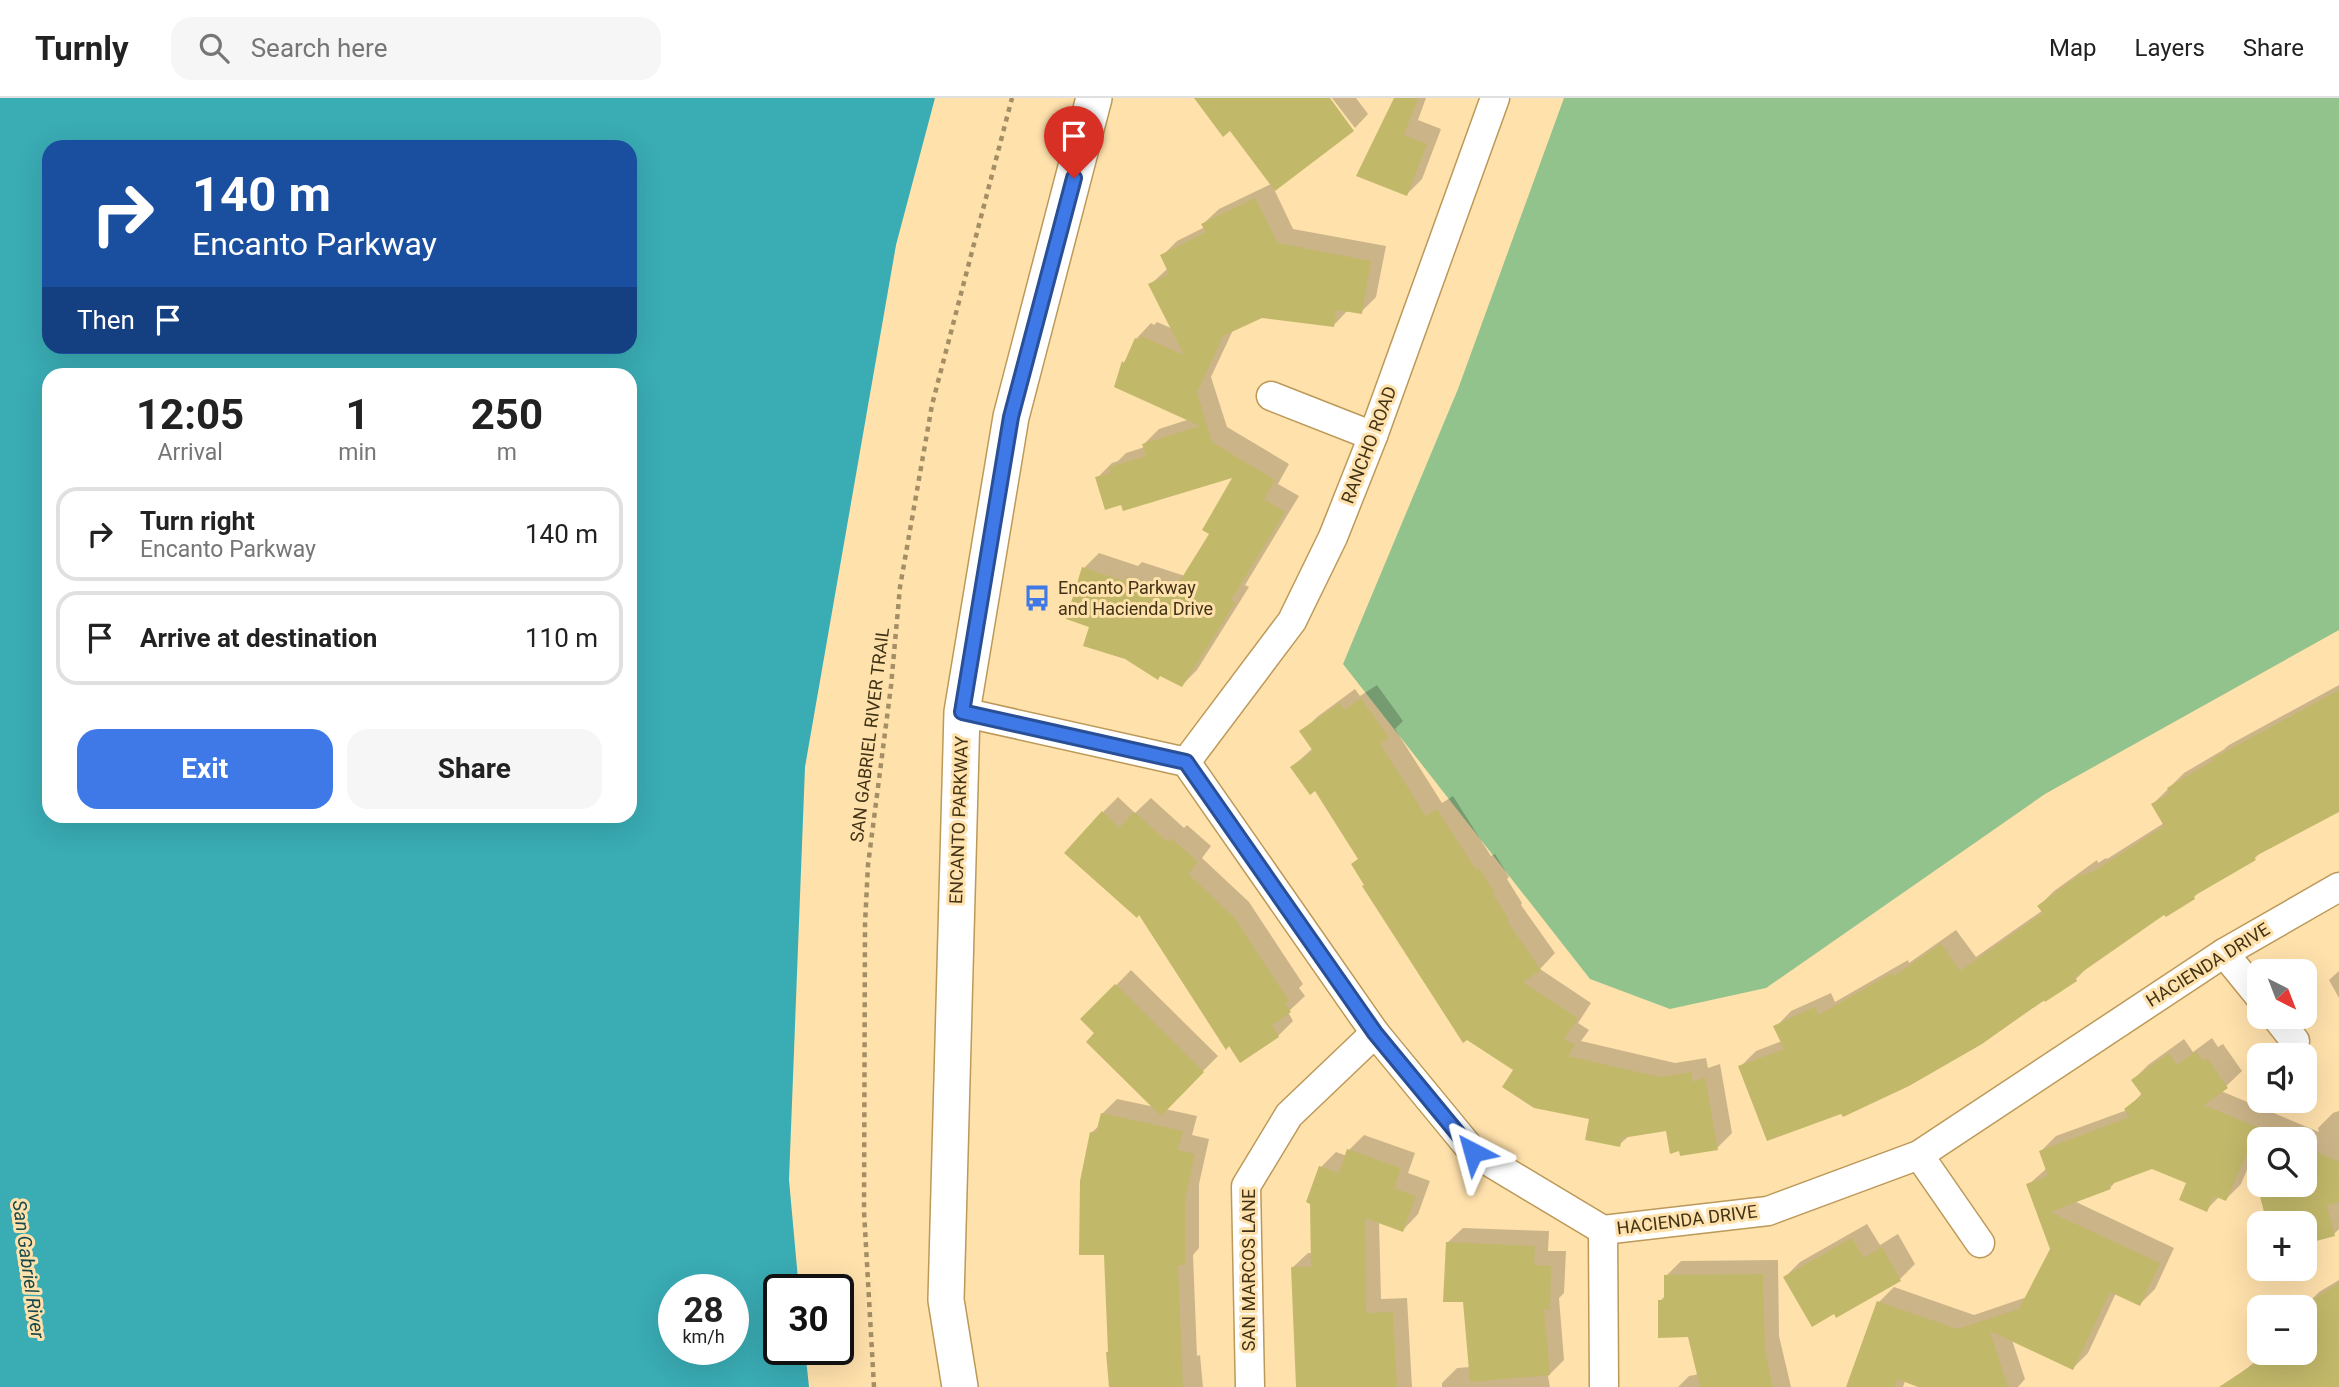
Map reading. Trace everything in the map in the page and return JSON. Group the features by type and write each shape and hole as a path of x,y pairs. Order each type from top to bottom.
{"street":[{"name":"ENCANTO PARKWAY","path":"960,1387 946,1300 962,712 1011,417 1094,98"},
{"name":"RANCHO ROAD","path":"1186,762 1292,621 1333,537 1373,436 1495,98"},
{"path":"1271,396 1373,436"},
{"path":"962,712 1186,762"},
{"name":"HACIENDA DRIVE","path":"1186,762 1375,1033 1473,1152 1603,1230 1768,1211 1919,1155 2224,953 2339,887"},
{"path":"2224,953 2247,981"},
{"path":"2286,1029 2295,1041"},
{"name":"SAN MARCOS LANE","path":"1250,1387 1245,1186 1289,1115 1375,1033"},
{"path":"1919,1155 1980,1243"},
{"path":"1603,1230 1604,1387"}],"path":[{"name":"SAN GABRIEL RIVER TRAIL","path":"874,1387 864,1184 865,924 868,865 901,587 932,405 1012,98"}],"green space":[{"path":"1564,98 2339,98 2339,630 2045,794 1766,988 1670,1009 1590,979 1343,664 1458,389"}],"water":[{"name":"San Gabriel River","path":"0,98 935,98 896,245 805,767 789,1180 798,1274 763,1274 763,1365 807,1365 809,1387 0,1387"}],"building":[{"path":"1194,98 1330,98 1354,131 1275,191 1230,131 1223,137"},
{"path":"1394,98 1418,98 1404,135 1427,144 1407,196 1356,176"},
{"path":"1255,198 1278,243 1371,261 1362,314 1336,310 1334,327 1262,318 1223,336 1197,393 1212,442 1275,480 1264,499 1285,512 1231,600 1235,603 1182,687 1160,676 1158,680 1125,659 1083,646 1089,627 1066,619 1082,567 1127,582 1125,577 1173,592 1209,534 1202,530 1232,478 1123,511 1121,505 1105,510 1095,477 1111,473 1109,467 1146,456 1142,444 1200,426 1114,387 1122,361 1124,363 1135,338 1139,340 1141,336 1184,355 1148,284 1169,274 1160,255 1206,232 1201,224"},
{"path":"2339,690 2339,812 2254,857 2256,860 2194,896 2195,899 2166,917 2164,915 2075,977 2077,981 2045,1002 2044,1000 1982,1044 1909,1086 1843,1117 1841,1114 1767,1141 1738,1066 1784,1049 1773,1026 1815,1007 1819,1015 1892,973 1894,976 1941,944 1960,971 2043,913 2037,906 2081,874 2083,876 2090,871 2091,873 2164,826 2151,804 2170,793 2167,788 2213,761 2212,759"},
{"path":"1361,698 1389,738 1380,744 1426,816 1437,809 1476,870 1479,868 1509,919 1507,921 1541,970 1523,982 1578,1018 1564,1039 1575,1045 1568,1056 1659,1077 1691,1072 1693,1082 1705,1077 1718,1150 1680,1156 1679,1151 1670,1154 1666,1131 1622,1138 1620,1147 1585,1140 1589,1119 1534,1108 1502,1087 1513,1070 1467,1040 1463,1043 1362,886 1364,885 1351,864 1358,859 1315,791 1310,795 1290,767 1313,751 1299,731 1340,703 1344,710"},
{"path":"1102,811 1119,828 1134,812 1168,842 1171,838 1198,862 1188,874 1234,917 1289,1001 1285,1004 1291,1012 1272,1025 1279,1037 1240,1063 1229,1046 1226,1050 1139,915 1137,918 1064,853"},
{"path":"1115,984 1204,1072 1161,1116 1086,1042 1094,1033 1080,1019"},
{"path":"2196,1051 2203,1061 2207,1058 2228,1088 2204,1105 2257,1127 2247,1127 2247,1153 2226,1201 2214,1196 2207,1212 2179,1200 2186,1183 2152,1169 2109,1185 2111,1189 2050,1212 2160,1263 2140,1306 2110,1292 2073,1370 1990,1331 2008,1387 1918,1387 1897,1379 1895,1387 1846,1387 1877,1301 1957,1329 2019,1309 2050,1249 2026,1184 2048,1176 2039,1151 2130,1117 2124,1109 2142,1095 2131,1080 2169,1053 2177,1065"},
{"path":"1101,1113 1183,1131 1178,1150 1195,1154 1185,1200 1185,1265 1178,1265 1183,1387 1109,1387 1104,1255 1079,1255 1080,1181 1090,1132 1096,1133"},
{"path":"1347,1149 1401,1168 1394,1188 1416,1196 1403,1232 1365,1218 1366,1313 1393,1312 1397,1387 1296,1387 1291,1267 1311,1267 1310,1204 1306,1202 1319,1166 1339,1173"},
{"path":"2317,1152 2339,1162 2339,1202 2327,1206 2335,1236 2317,1241 2317,1211 2264,1211 2260,1197 2317,1197"},
{"path":"1852,1238 1864,1258 1882,1247 1901,1281 1836,1318 1834,1314 1812,1327 1783,1277"},
{"path":"1446,1242 1535,1246 1534,1265 1551,1266 1550,1310 1544,1309 1550,1375 1470,1382 1463,1302 1443,1302"},
{"path":"1763,1274 1765,1352 1773,1387 1700,1387 1688,1337 1658,1338 1658,1300 1664,1300 1664,1275"},
{"path":"2339,1283 2339,1387 2219,1387 2252,1365 2317,1365 2317,1297"}],"place":[{"name":"Encanto Parkway and Hacienda Drive","path":"1037,598"}],"route":[{"path":"1074,178 1011,417 962,712 1186,762 1375,1033 1473,1152"}]}
